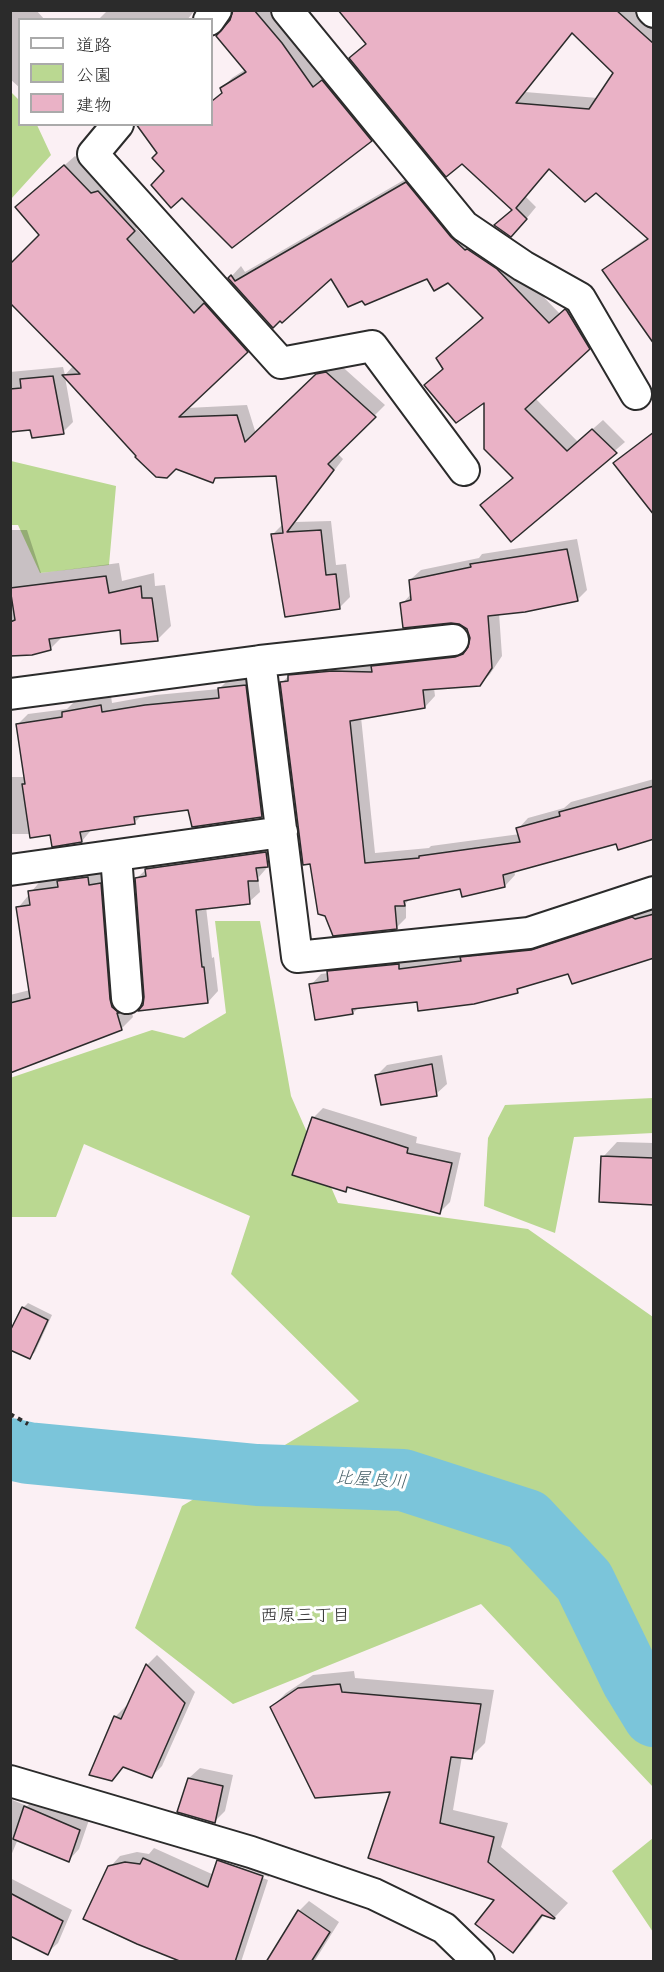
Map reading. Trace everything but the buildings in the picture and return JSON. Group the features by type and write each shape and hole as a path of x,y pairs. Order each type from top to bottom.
{"street":[{"path":"286,10 464,226 523,266 580,298 636,394"},
{"path":"116,126 93,154 281,363 372,346 464,470"},
{"path":"10,694 260,661 453,640"},
{"path":"260,661 297,957 529,933 654,891"},
{"path":"10,870 282,832"},
{"path":"116,856 128,998"},
{"path":"10,1781 251,1852 374,1894 444,1928 479,1962"}],"path":[{"path":"10,1414 28,1424"}],"green space":[{"path":"10,91 18,99 18,126 37,126 51,155 11,199"},
{"path":"11,461 116,486 109,565 40,573 18,525 11,525"},
{"path":"215,921 260,921 291,1096 338,1203 528,1229 653,1317 653,1787 481,1604 233,1704 135,1628 182,1506 359,1401 231,1274 250,1216 84,1144 56,1217 11,1217 10,1078 152,1030 184,1038 226,1013"},
{"path":"653,1098 653,1133 574,1137 555,1233 484,1206 488,1138 505,1105"},
{"path":"653,1838 653,1932 612,1871"}],"waterway":[{"name":"比屋良川","path":"10,1449 28,1453 257,1475 403,1480 527,1520 584,1581 632,1680 654,1716"}],"district":[{"name":"西原三丁目","path":"305,1616"}]}
